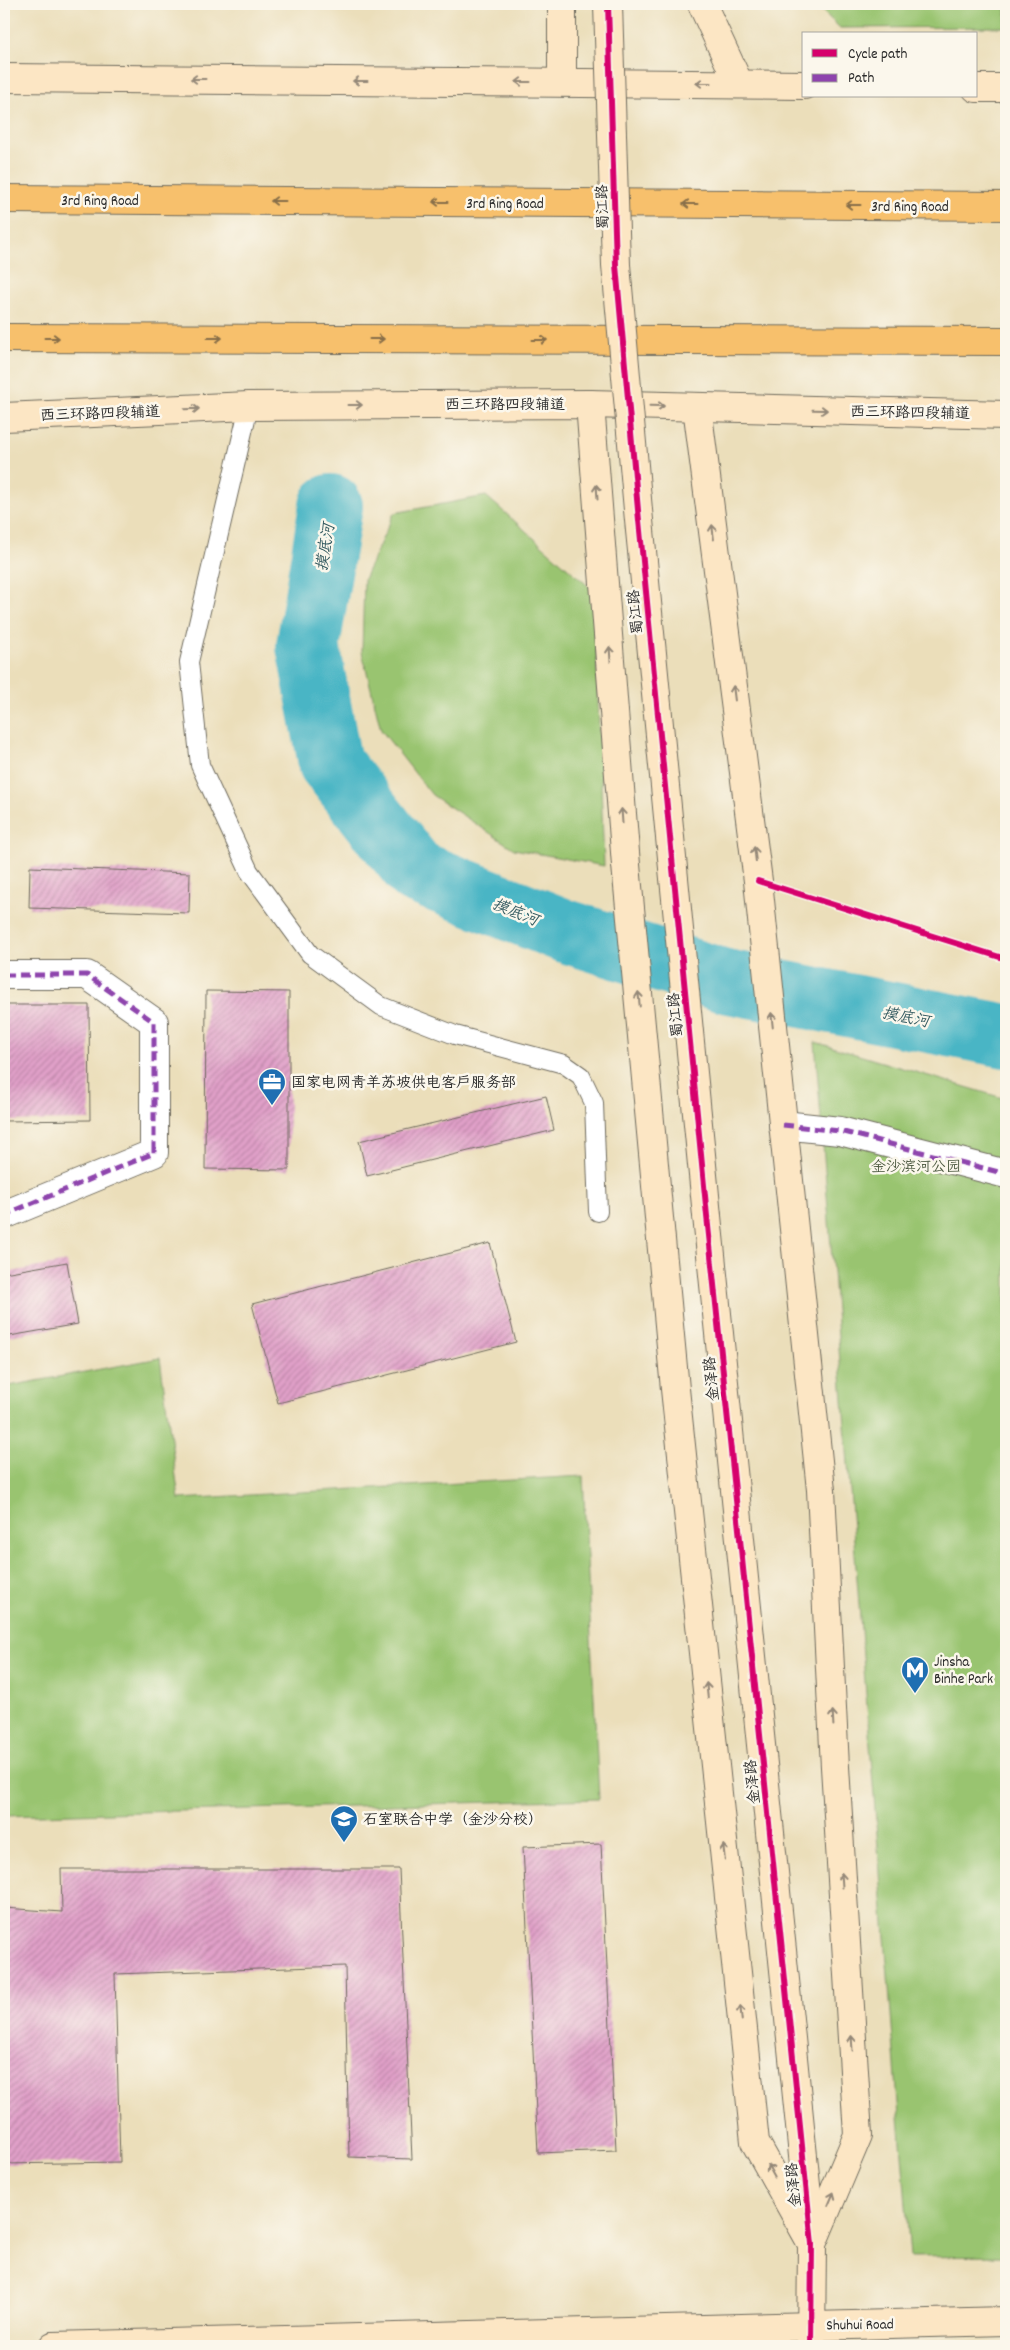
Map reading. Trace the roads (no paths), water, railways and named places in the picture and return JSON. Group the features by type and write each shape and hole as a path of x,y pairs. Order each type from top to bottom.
{"highway":[{"name":"3rd Ring Road","path":"4,199 1006,206"},
{"path":"4,338 1006,342"}],"street":[{"path":"562,4 562,82"},
{"name":"蜀江路","path":"608,4 616,265 707,1216"},
{"path":"702,4 739,84"},
{"path":"4,78 802,85"},
{"path":"978,88 1006,88"},
{"path":"590,404 626,865 676,1399 755,2142 812,2244"},
{"name":"西三环路四段辅道","path":"4,417 249,406 590,404 1006,415"},
{"path":"697,407 758,881 821,1490 835,1767 858,2136 812,2244"},
{"path":"4,975 87,975 154,1022 154,1153 4,1215"},
{"path":"783,1125 840,1131 1006,1174"},
{"name":"金泽路","path":"707,1216 812,2244 811,2336"},
{"name":"Shuhui Road","path":"53,2346 811,2336 1006,2321"}],"lane":[{"path":"249,406 189,662 200,765 249,871 310,954 381,1006 455,1035 564,1064 580,1076 594,1103 598,1212"}],"waterway":[{"name":"摸底河","path":"331,506 308,646 330,763 416,872 565,931 725,981 1006,1036"}],"place":[{"name":"国家电网青羊苏坡供电客户服务部","path":"272,1106"},
{"name":"Jinsha Binhe Park","path":"915,1694"},
{"name":"石室联合中学（金沙分校）","path":"344,1843"}],"park label":[{"name":"金沙滨河公园","path":"916,1166"}]}
